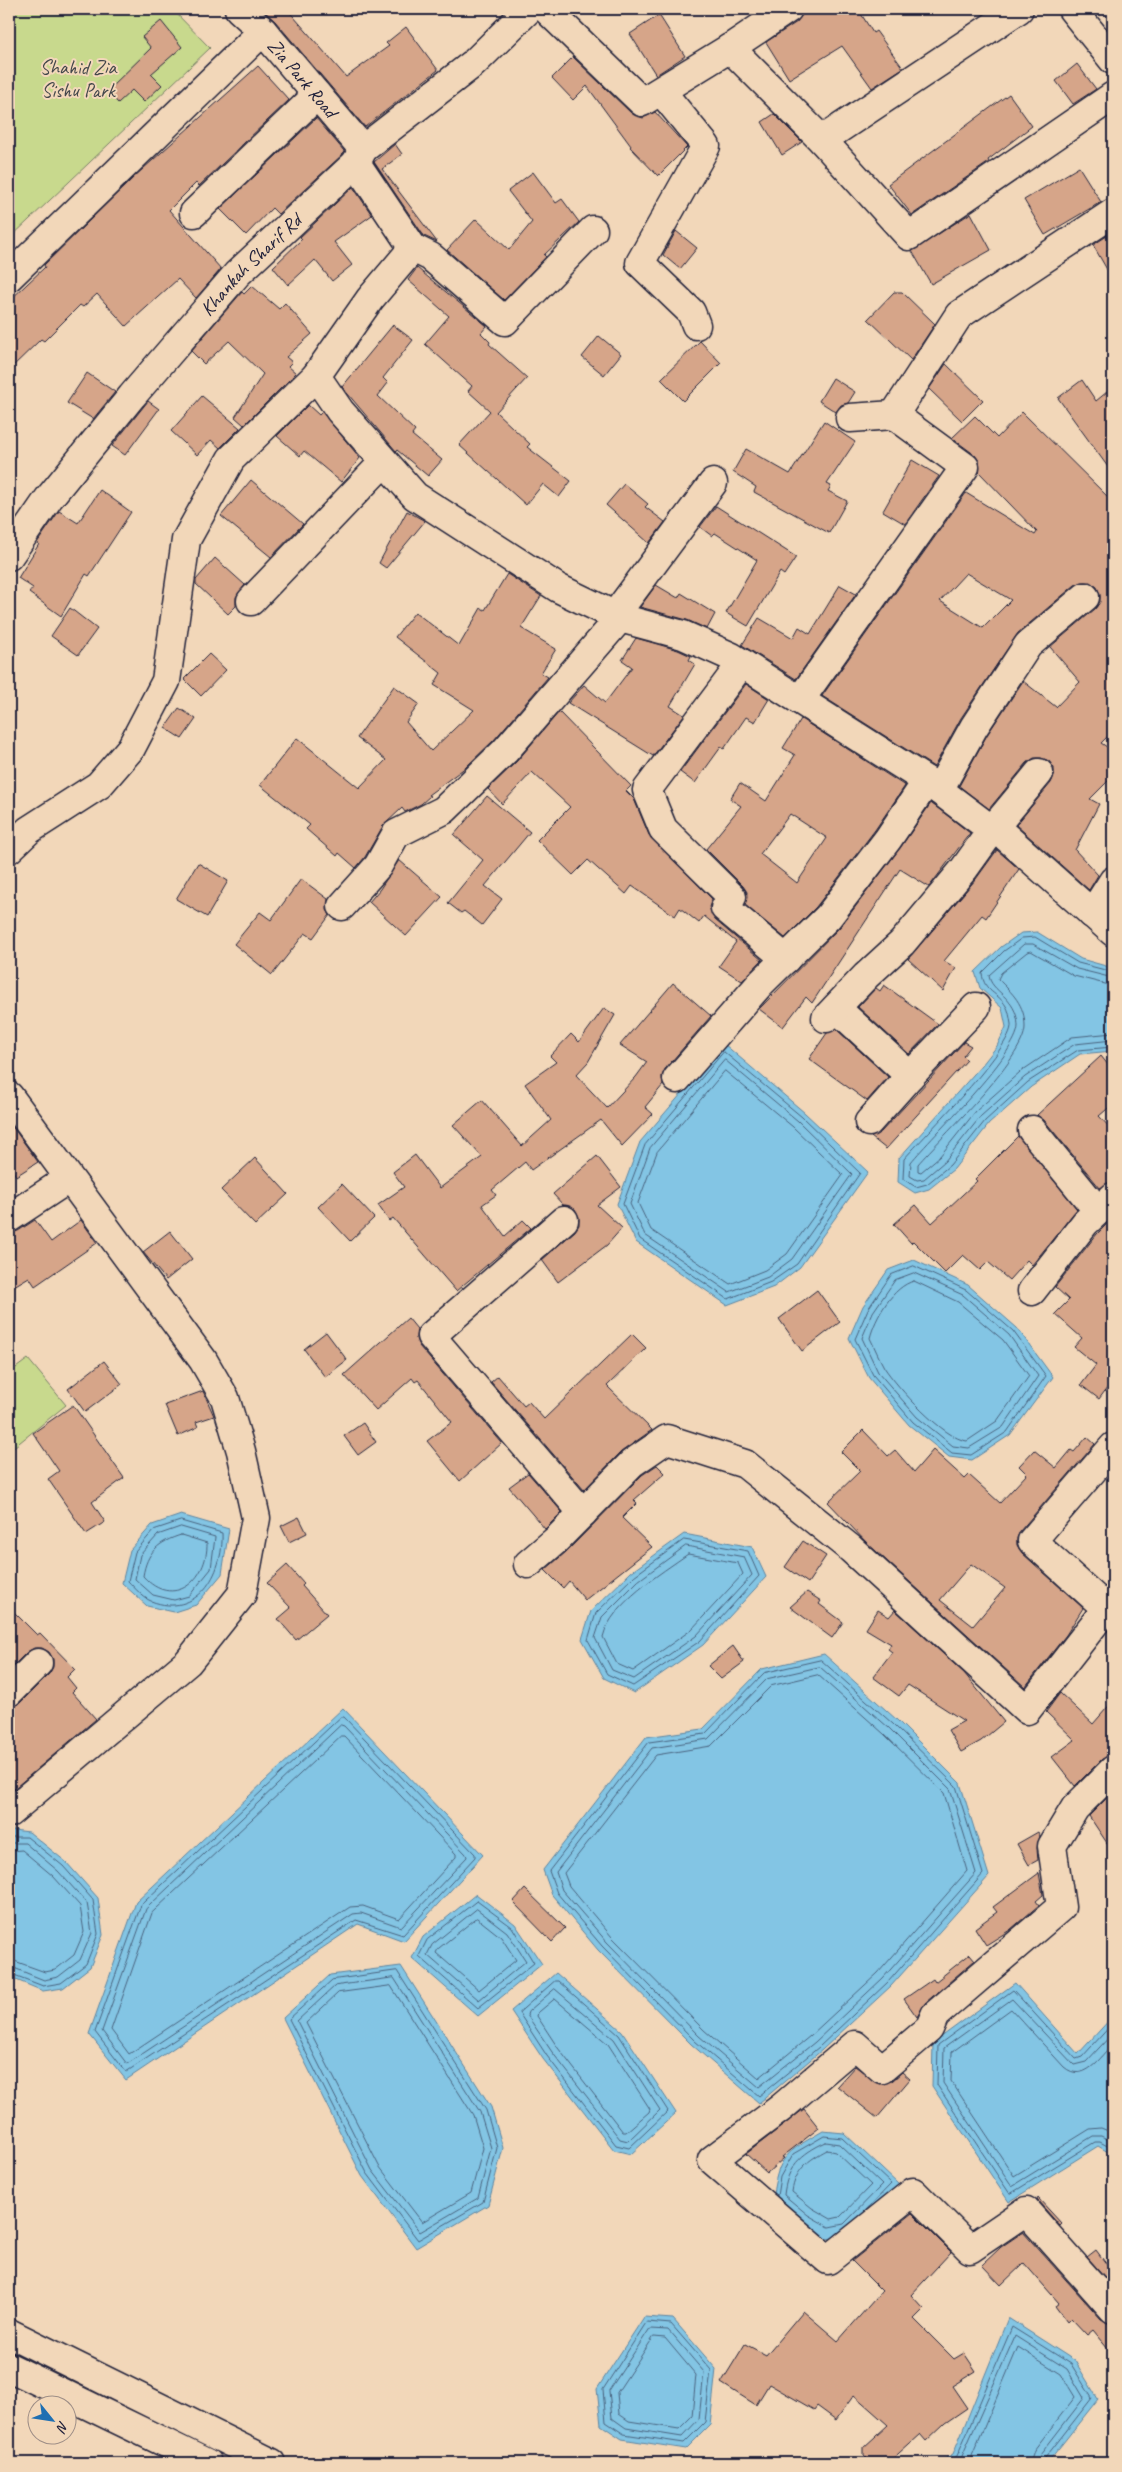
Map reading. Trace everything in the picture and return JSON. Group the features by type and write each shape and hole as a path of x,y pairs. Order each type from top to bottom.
{"street":[{"name":"Zia Park Road","path":"239,9 263,31 317,95 359,156 413,248"},
{"name":"Khankah Sharif Rd","path":"9,556 61,483 132,396 237,274 359,156 474,63 529,9"},
{"path":"546,9 642,102 730,48 788,9"},
{"path":"822,140 1018,9"},
{"path":"1072,9 1113,60"},
{"path":"9,277 263,31"},
{"path":"730,48 822,140 909,236 1113,96"},
{"path":"661,91 706,146 640,263 691,312 696,325"},
{"path":"194,213 317,95"},
{"path":"894,415 959,314 1113,212"},
{"path":"9,849 29,830 99,785 131,748 166,681 186,540 231,459 316,376 370,299 413,248 430,257 505,321 593,230"},
{"path":"316,376 340,411 415,496 558,588 617,617 683,635 742,663 933,786 992,830 1006,836 1113,932"},
{"path":"800,700 965,467 894,415 850,418"},
{"path":"251,601 384,462"},
{"path":"342,906 378,866 396,834 444,810 505,751 617,617 713,483"},
{"path":"676,1079 760,984 828,918 888,840 933,786 1028,645 1085,597"},
{"path":"742,663 647,790 662,829 732,897 725,908 786,959"},
{"path":"910,1076 831,1013 866,976 902,943 964,869 992,830 1039,773"},
{"path":"1092,914 1113,881"},
{"path":"869,1122 976,1007"},
{"path":"9,1096 68,1180 203,1360 225,1398 242,1450 256,1518 242,1594 188,1662 9,1813"},
{"path":"1032,1130 1106,1204 1085,1223 1032,1291"},
{"path":"9,1218 68,1180"},
{"path":"564,1220 431,1336 583,1513"},
{"path":"528,1564 555,1541 632,1463 667,1439 745,1464 851,1549 1027,1710 1110,1604 1032,1541 1113,1447"},
{"path":"9,1692 38,1663"},
{"path":"1113,1770 1075,1808 1052,1846 1061,1908 934,2015 929,2029 882,2069 855,2045 781,2108 712,2160 828,2260 914,2192 970,2249 1026,2211 1113,2309"},
{"path":"9,2334 272,2463"},
{"path":"9,2367 207,2463"}],"green space":[{"name":"Shahid Zia Sishu Park","path":"9,9 172,9 210,48 9,239"},
{"path":"28,1359 66,1405 9,1451 9,1373"}],"water":[{"path":"1037,932 1081,959 1113,968 1113,1051 1080,1054 1031,1087 989,1124 954,1169 929,1189 915,1193 898,1182 899,1158 982,1065 997,1046 1006,1027 1002,1008 980,988 975,972 1001,947 1021,933"},
{"path":"724,1044 805,1113 868,1172 800,1267 774,1287 727,1305 636,1242 617,1204 640,1142"},
{"path":"914,1260 968,1285 1017,1328 1053,1377 1010,1435 972,1460 949,1457 909,1425 869,1378 849,1338 863,1306 888,1270"},
{"path":"181,1515 229,1529 222,1574 196,1605 174,1612 147,1606 122,1583 130,1550 152,1525"},
{"path":"684,1534 752,1547 766,1577 703,1645 634,1693 604,1678 582,1639 591,1611 631,1572"},
{"path":"824,1654 897,1720 960,1783 989,1876 891,1986 822,2050 759,2103 691,2044 598,1950 552,1895 543,1870 646,1737 703,1729 762,1669"},
{"path":"343,1708 483,1855 404,1941 358,1924 126,2080 89,2034 136,1902"},
{"path":"13,1830 29,1832 66,1862 98,1898 103,1935 90,1967 63,1988 43,1991 9,1977 9,1833"},
{"path":"476,1894 515,1924 542,1964 478,2016 412,1958 423,1937"},
{"path":"401,1966 491,2107 503,2148 488,2205 416,2248 362,2176 283,2018 330,1975"},
{"path":"556,1973 622,2031 676,2113 631,2154 614,2150 543,2059 511,2011"},
{"path":"1015,1983 1078,2054 1113,2016 1113,2155 1098,2146 1009,2202 932,2086 933,2043"},
{"path":"823,2131 844,2133 899,2185 849,2235 827,2239 772,2201 777,2174 785,2157"},
{"path":"644,2317 673,2319 716,2369 710,2425 686,2449 622,2439 601,2425 597,2389"},
{"path":"1008,2318 1075,2361 1098,2399 1047,2463 938,2463 953,2454"}],"building":[{"path":"262,9 287,9 346,77 389,46 386,43 406,27 438,70 365,127 275,21"},
{"path":"810,9 858,9 873,33 876,31 903,68 872,88 842,46 789,79 766,42 797,22 803,13"},
{"path":"659,15 685,56 656,75 630,34"},
{"path":"161,21 182,47 151,74 162,85 144,102 132,90 118,103 107,91 151,48 142,37"},
{"path":"573,57 631,113 643,118 655,112 687,147 658,176 630,147 587,86 573,100 552,78"},
{"path":"1077,64 1096,89 1073,104 1056,81"},
{"path":"258,66 289,100 199,186 196,183 169,210 221,269 196,298 178,279 126,326 97,294 83,307 80,305 44,341 41,339 9,370 9,301 134,177"},
{"path":"1009,94 1032,126 988,160 989,162 912,215 888,184"},
{"path":"774,114 802,142 782,155 762,122"},
{"path":"316,118 344,151 343,154 278,214 272,208 246,235 220,209"},
{"path":"395,144 402,154 382,169 437,242 424,236 374,162"},
{"path":"1079,167 1101,202 1045,235 1024,200"},
{"path":"533,172 556,203 562,199 579,222 544,255 546,257 504,300 447,250 476,219 509,250 532,222 508,191"},
{"path":"353,187 372,215 334,242 352,265 332,281 315,260 288,285 273,267 302,239 300,237"},
{"path":"971,213 991,250 931,284 912,251"},
{"path":"676,231 697,248 680,269 663,255"},
{"path":"1113,232 1113,280 1093,245"},
{"path":"417,268 487,326 481,333 490,342 489,344 527,378 496,412 530,444 527,447 571,481 559,497 543,484 526,505 459,445 490,411 468,391 472,386 425,344 449,316 408,280"},
{"path":"252,286 279,309 285,303 312,334 286,357 292,362 288,366 296,373 244,425 235,417 263,374 229,341 204,364 191,351 242,292 244,294"},
{"path":"894,292 902,292 935,324 911,360 868,319"},
{"path":"393,325 413,340 383,378 388,383 378,396 415,431 412,435 442,460 428,476 396,451 342,387"},
{"path":"599,336 621,354 604,375 582,357"},
{"path":"700,341 721,363 683,401 661,379"},
{"path":"946,364 983,400 962,421 929,389"},
{"path":"87,373 115,392 93,419 67,403"},
{"path":"833,378 855,392 848,403 841,405 836,412 819,401"},
{"path":"1082,380 1096,401 1113,387 1113,474 1058,398"},
{"path":"202,396 240,428 220,448 211,440 197,455 171,431"},
{"path":"148,401 159,409 125,455 112,446"},
{"path":"308,405 319,415 322,412 360,458 341,482 304,451 300,456 277,436"},
{"path":"1022,412 1113,502 1113,731 1101,743 1113,751 1113,776 1090,799 1099,804 1075,850 1098,875 1089,890 1016,825 1051,783 1054,768 1049,761 1034,758 1027,763 989,809 959,786 987,735 1023,681 1056,707 1080,682 1050,647 1095,609 1100,602 1097,587 1090,582 1082,582 1075,585 1018,633 961,718 934,767 822,696 966,493 1035,535 1037,532 979,472 979,461 975,455 952,438 975,416 997,438","holes":["966,573 1011,600 983,628 940,601"]},
{"path":"824,421 855,442 827,484 831,486 828,491 847,501 829,533 754,492 756,487 733,472 746,449 790,474"},
{"path":"912,460 939,476 905,524 883,511"},
{"path":"251,480 303,524 271,557 221,516"},
{"path":"624,484 648,504 645,507 665,522 649,543 606,505"},
{"path":"100,490 131,512 89,576 86,574 61,616 29,593 33,588 18,578 39,544 37,543 59,511 78,523"},
{"path":"716,506 796,557 784,575 780,572 748,626 726,613 757,560 715,533 712,536 700,527"},
{"path":"407,511 425,521 386,568 379,563"},
{"path":"215,558 245,585 236,597 236,606 228,614 196,584 196,580"},
{"path":"507,574 541,596 521,628 556,649 541,673 548,677 494,740 466,767 428,795 430,796 421,804 405,812 402,808 383,826 365,857 356,868 339,853 337,856 306,829 310,825 260,785 297,738 359,788 386,760 357,738 394,686 419,704 406,722 431,751 474,710 434,685 441,673 395,637 415,612 459,646 481,608 485,610"},
{"path":"656,585 678,598 681,593 715,614 707,629 687,620 640,607"},
{"path":"840,585 856,594 796,679 742,645 759,618 793,638 799,627 810,634"},
{"path":"70,608 97,629 78,655 51,636"},
{"path":"636,638 678,650 691,656 689,660 695,664 670,706 684,715 653,756 568,703 584,685 605,703 632,667 622,660"},
{"path":"209,654 226,670 201,696 184,679"},
{"path":"746,684 769,699 755,722 746,717 724,749 721,747 695,783 680,772"},
{"path":"179,708 196,719 182,739 165,728"},
{"path":"559,712 631,786 626,791 634,799 649,835 712,899 709,907 715,920 762,960 742,981 719,966 736,942 704,916 699,923 680,908 675,916 632,886 626,894 588,860 573,875 537,840 570,807 532,772 502,804 488,789 517,761"},
{"path":"801,719 905,786 875,830 816,907 785,938 745,905 747,892 743,886 706,849 741,806 730,799 740,783 766,801 795,755 783,748","holes":["790,814 827,838 797,883 760,854"]},
{"path":"487,796 530,832 485,886 502,899 482,925 464,911 461,913 448,903 483,860 454,835"},
{"path":"931,803 970,833 929,887 900,869 812,1003 806,997 783,1027 759,1009 840,927 900,848"},
{"path":"997,850 1019,869 986,918 982,915 944,961 956,968 943,991 908,959 976,879"},
{"path":"399,860 442,897 406,936 369,902"},
{"path":"198,863 228,881 207,917 176,899"},
{"path":"301,879 328,899 327,910 330,915 313,938 305,933 272,975 234,944 260,912 271,920"},
{"path":"673,983 711,1016 665,1069 662,1076 663,1085 645,1107 653,1114 622,1146 601,1120 531,1170 525,1162 492,1190 496,1195 482,1205 505,1236 523,1220 531,1228 456,1291 393,1218 389,1221 378,1205 404,1187 393,1172 415,1155 440,1188 482,1157 453,1125 482,1100 522,1146 551,1120 525,1084 556,1062 550,1056 571,1034 579,1042 604,1008 615,1015 588,1062 576,1075 607,1108 636,1077 647,1062 620,1045"},
{"path":"884,985 938,1024 909,1054 858,1007 876,988 880,991"},
{"path":"836,1029 888,1077 867,1101 809,1059 827,1033"},
{"path":"964,1042 971,1046 963,1056 967,1060 886,1149 871,1137 881,1132"},
{"path":"1101,1056 1113,1071 1113,1104 1099,1116 1113,1131 1113,1182 1100,1188 1044,1120 1037,1115"},
{"path":"9,1122 38,1162 16,1176 9,1164"},
{"path":"1018,1136 1077,1209 1032,1265 1027,1260 1009,1280 988,1262 980,1270 963,1255 945,1273 913,1241 911,1243 894,1224 916,1205 932,1223 977,1181 975,1179"},
{"path":"597,1156 621,1187 597,1205 622,1228 607,1245 558,1282 542,1260 575,1231 579,1225 579,1217 575,1209 563,1205 553,1194"},
{"path":"255,1158 288,1194 255,1225 221,1190"},
{"path":"342,1184 374,1218 350,1241 318,1207"},
{"path":"1113,1218 1113,1380 1099,1399 1081,1385 1096,1365 1074,1347 1082,1338 1055,1314 1069,1300 1055,1287 1097,1234"},
{"path":"35,1220 51,1242 81,1220 97,1243 35,1286 29,1277 9,1289 9,1233 18,1231"},
{"path":"170,1231 192,1259 166,1280 143,1252"},
{"path":"817,1290 840,1322 802,1351 779,1319"},
{"path":"408,1318 417,1329 416,1338 419,1346 502,1443 460,1481 427,1441 452,1422 418,1380 415,1382 412,1378 376,1410 344,1375"},
{"path":"326,1332 347,1360 325,1377 304,1349"},
{"path":"632,1334 646,1348 607,1386 652,1430 621,1452 584,1490 491,1382 498,1376 524,1406 529,1402 544,1419"},
{"path":"104,1361 122,1384 85,1412 68,1389"},
{"path":"203,1391 214,1416 196,1422 198,1427 178,1436 165,1405"},
{"path":"73,1405 124,1478 92,1502 105,1522 86,1534 48,1479 59,1471 33,1433"},
{"path":"363,1423 376,1442 358,1455 344,1436"},
{"path":"863,1430 888,1456 895,1450 914,1472 933,1450 965,1479 969,1475 1000,1503 1027,1474 1019,1466 1034,1450 1056,1468 1071,1450 1074,1452 1087,1437 1095,1444 1020,1531 1017,1538 1017,1545 1022,1553 1083,1608 1066,1635 1025,1687 866,1542 828,1502 860,1471 841,1452","holes":["971,1564 1005,1588 973,1626 940,1600"]},
{"path":"657,1465 665,1473 634,1500 637,1503 622,1518 652,1547 585,1600 569,1581 563,1588 545,1570 566,1552 642,1475"},
{"path":"528,1473 562,1512 545,1529 509,1487"},
{"path":"299,1517 307,1533 289,1542 281,1526"},
{"path":"803,1541 826,1556 808,1583 785,1567"},
{"path":"287,1565 304,1584 302,1586 327,1614 296,1640 278,1619 291,1608 267,1583"},
{"path":"807,1592 821,1601 819,1604 843,1622 832,1638 790,1607"},
{"path":"9,1607 37,1635 40,1633 75,1669 67,1677 76,1688 72,1692 96,1719 9,1793 9,1707 20,1703 49,1674 53,1667 53,1659 49,1652 42,1648 34,1648 27,1652 9,1670"},
{"path":"878,1610 889,1617 895,1610 964,1673 1004,1722 981,1741 961,1752 948,1730 964,1721 908,1685 899,1696 873,1677 892,1652 888,1649 891,1644 866,1629"},
{"path":"733,1646 744,1662 721,1679 708,1666"},
{"path":"1060,1693 1093,1724 1113,1701 1113,1755 1102,1759 1075,1786 1052,1757 1075,1740 1046,1712"},
{"path":"1113,1792 1113,1852 1089,1816"},
{"path":"1038,1832 1040,1836 1037,1848 1038,1860 1029,1865 1017,1844"},
{"path":"1039,1873 1043,1895 1036,1901 1039,1905 1010,1930 986,1945 975,1928 997,1912 993,1907"},
{"path":"525,1889 565,1928 552,1942 513,1902"},
{"path":"970,1954 975,1960 925,2003 917,2017 904,1999 933,1979 935,1982"},
{"path":"855,2066 879,2084 892,2081 902,2072 910,2079 877,2118 837,2086"},
{"path":"804,2109 819,2128 782,2157 784,2158 767,2173 746,2154"},
{"path":"1038,2198 1062,2224 1060,2226 1037,2200"},
{"path":"912,2213 951,2252 911,2295 924,2309 914,2319 954,2359 964,2353 976,2371 952,2386 967,2408 945,2423 926,2441 920,2434 888,2463 872,2463 864,2455 864,2447 888,2425 854,2395 836,2420 817,2406 814,2410 769,2384 756,2405 721,2383 745,2344 766,2355 803,2311 838,2341 882,2291 852,2261"},
{"path":"1023,2232 1101,2319 1113,2324 1113,2354 1093,2330 1087,2335 1071,2318 1067,2322 1055,2306 1059,2303 1024,2263 1001,2285 982,2265 1001,2247"},
{"path":"1096,2250 1113,2273 1113,2286 1087,2257"}]}
